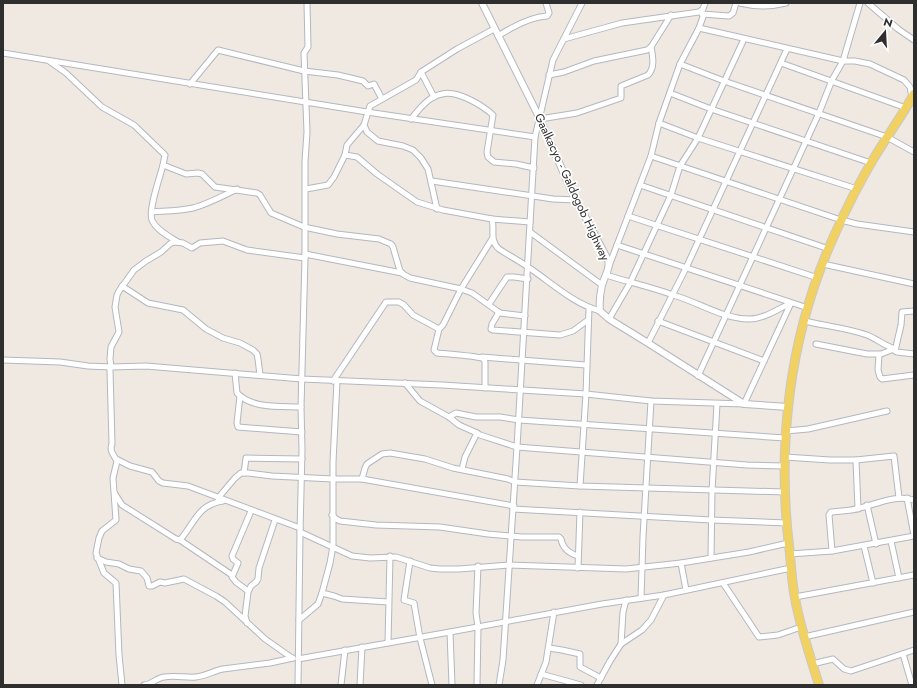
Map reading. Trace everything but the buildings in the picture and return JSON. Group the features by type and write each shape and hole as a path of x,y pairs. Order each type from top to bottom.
{"main road":[{"path":"819,685 801,628 795,597 786,523 784,466 788,407 794,368 808,308 823,264 841,220 871,163 913,96"}],"street":[{"path":"298,685 302,459 301,407 305,256 305,162 307,132 304,54 308,47 307,3"},
{"name":"Gaalkacyo - Galdogob Highway","path":"482,3 540,119 576,200 609,264 602,285 599,303 600,311"},
{"path":"498,36 510,28 541,16 547,16 549,13 546,3"},
{"path":"499,685 503,660 514,507 535,137 553,60 582,3"},
{"path":"564,39 622,23 702,11 705,3"},
{"path":"693,12 724,16 732,15 736,3"},
{"path":"740,3 769,7 786,3"},
{"path":"698,376 807,141 832,80 842,61 860,3"},
{"path":"868,3 898,29 914,40"},
{"path":"530,232 602,285 651,156 660,123 680,64 699,28 704,14"},
{"path":"549,75 564,72 594,61 641,53 651,48 671,15"},
{"path":"699,28 842,61 855,61 870,64 904,80 910,87 913,96"},
{"path":"306,189 328,185 334,177 345,155 347,145 364,125 370,106 416,80 421,72 457,49 494,29"},
{"path":"609,319 630,283 644,254 671,195 680,166 698,138 744,39"},
{"path":"540,119 577,113 622,98 622,86 648,75 651,72 653,59 651,48"},
{"path":"648,343 686,268 787,49"},
{"path":"190,84 218,50 304,71 338,75 363,82 368,86 374,84 382,99"},
{"path":"3,53 411,119 535,137"},
{"path":"49,61 66,73 102,107 134,125 165,155 152,208 152,220 158,228 178,242 192,248 200,243 223,242 246,250 305,256 402,273 417,280 446,285 472,293 499,312 525,316"},
{"path":"781,63 832,80 906,108"},
{"path":"680,64 724,81 887,137 914,152"},
{"path":"421,72 434,97"},
{"path":"411,119 421,107 434,97 443,93 467,98 493,115 488,152 488,157 490,160 494,162 516,164 534,168"},
{"path":"670,93 711,109 871,163"},
{"path":"660,123 698,138 857,189"},
{"path":"364,125 368,132 378,141 403,146 413,150 421,158 428,169 432,181 437,209"},
{"path":"345,155 357,157 417,202 437,209 492,219 530,222"},
{"path":"651,156 841,220 914,232"},
{"path":"163,165 186,174 202,174 215,187 237,189 256,193 260,195 271,213 304,227 337,234 380,239 391,244 393,247 402,273"},
{"path":"432,181 576,200"},
{"path":"640,185 829,249"},
{"path":"152,212 174,211 193,207 216,199 237,189"},
{"path":"628,216 818,278"},
{"path":"492,219 492,239 498,248 528,267 566,295 588,308 600,311 609,319 744,404"},
{"path":"492,239 461,289 443,325 439,329 434,352 467,357 586,366"},
{"path":"122,685 119,655 119,624 116,582 104,573 96,554 102,531 116,520 113,478 117,464 111,447 110,370 112,347 119,332 115,307 119,291 134,270 146,260 161,252 171,243 178,242"},
{"path":"617,245 808,308"},
{"path":"823,264 914,284"},
{"path":"606,275 673,295 726,315 748,319 761,317 791,303"},
{"path":"489,304 507,277 528,279"},
{"path":"122,286 148,303 183,310 199,324 223,338 240,343 253,350 257,354 260,376"},
{"path":"298,620 318,604 330,563 332,546 335,381 386,302 399,302 404,305 413,315 439,329"},
{"path":"744,404 791,303"},
{"path":"580,486 586,394 588,308"},
{"path":"895,349 901,325 902,312 914,311"},
{"path":"499,312 492,324 492,329 560,335 573,331 588,320"},
{"path":"658,321 764,361"},
{"path":"805,321 865,335 875,339 887,347 895,349 897,352 914,354"},
{"path":"816,344 867,354 879,354 895,349"},
{"path":"879,354 878,370 882,379 914,375"},
{"path":"481,357 485,362 485,388"},
{"path":"3,360 60,362 88,366 111,367 146,366 302,379 406,383 586,394 651,401 788,407"},
{"path":"235,373 237,393 251,403 301,407"},
{"path":"406,383 420,401 449,417 459,425 478,433 480,436 517,447 784,466"},
{"path":"240,396 237,423 238,428 302,432"},
{"path":"641,598 641,568 651,401"},
{"path":"711,558 712,490 717,404"},
{"path":"449,417 456,413 476,417 500,417 519,420 786,435 887,411"},
{"path":"462,469 465,457 478,433"},
{"path":"362,479 365,468 368,464 386,453 425,459 515,482 580,486 784,492"},
{"path":"785,457 856,460 894,456 899,498"},
{"path":"244,473 246,458 302,459"},
{"path":"116,459 130,466 152,472 163,483 188,486 300,530 359,558 390,556 402,558 430,568 459,569 478,566 509,565 578,568 641,568 749,552 788,543"},
{"path":"856,460 858,509"},
{"path":"218,498 235,478 241,473 244,473 333,479 362,479 514,507 711,520 786,523"},
{"path":"115,494 122,505 176,539 180,540 232,575 233,579 248,590"},
{"path":"832,552 829,515 831,512 858,509 867,505 899,498 914,500"},
{"path":"790,554 832,552 914,536 907,498"},
{"path":"180,540 204,508 215,502 224,500"},
{"path":"867,505 876,544"},
{"path":"232,575 238,563 232,556 251,511"},
{"path":"578,568 580,512"},
{"path":"332,515 340,521 371,525 440,527 522,537 560,537 566,550 578,556"},
{"path":"247,623 246,610 248,590 258,579 259,568 275,520"},
{"path":"891,541 899,578"},
{"path":"864,546 874,583"},
{"path":"388,643 390,556"},
{"path":"97,558 106,562 119,564 129,569 140,571 147,578 149,586 160,582 184,579 225,602 265,639 292,658"},
{"path":"410,561 404,600 414,603 420,638 432,685"},
{"path":"682,563 686,590"},
{"path":"477,685 478,627 476,613 478,566"},
{"path":"144,685 163,677 196,677 208,675 216,670 362,648 554,612 664,595 791,568"},
{"path":"795,597 914,575"},
{"path":"722,583 759,637 778,635 801,628"},
{"path":"322,593 342,599 388,602"},
{"path":"597,685 621,644 648,625 664,595"},
{"path":"621,644 626,600"},
{"path":"537,685 546,662 554,612"},
{"path":"804,637 914,612"},
{"path":"450,632 452,685"},
{"path":"360,685 362,648"},
{"path":"549,648 580,654 580,667 601,678"},
{"path":"341,685 345,650"},
{"path":"812,664 833,659 844,670 851,671 914,650"},
{"path":"903,654 912,685"},
{"path":"541,674 581,685"}]}
